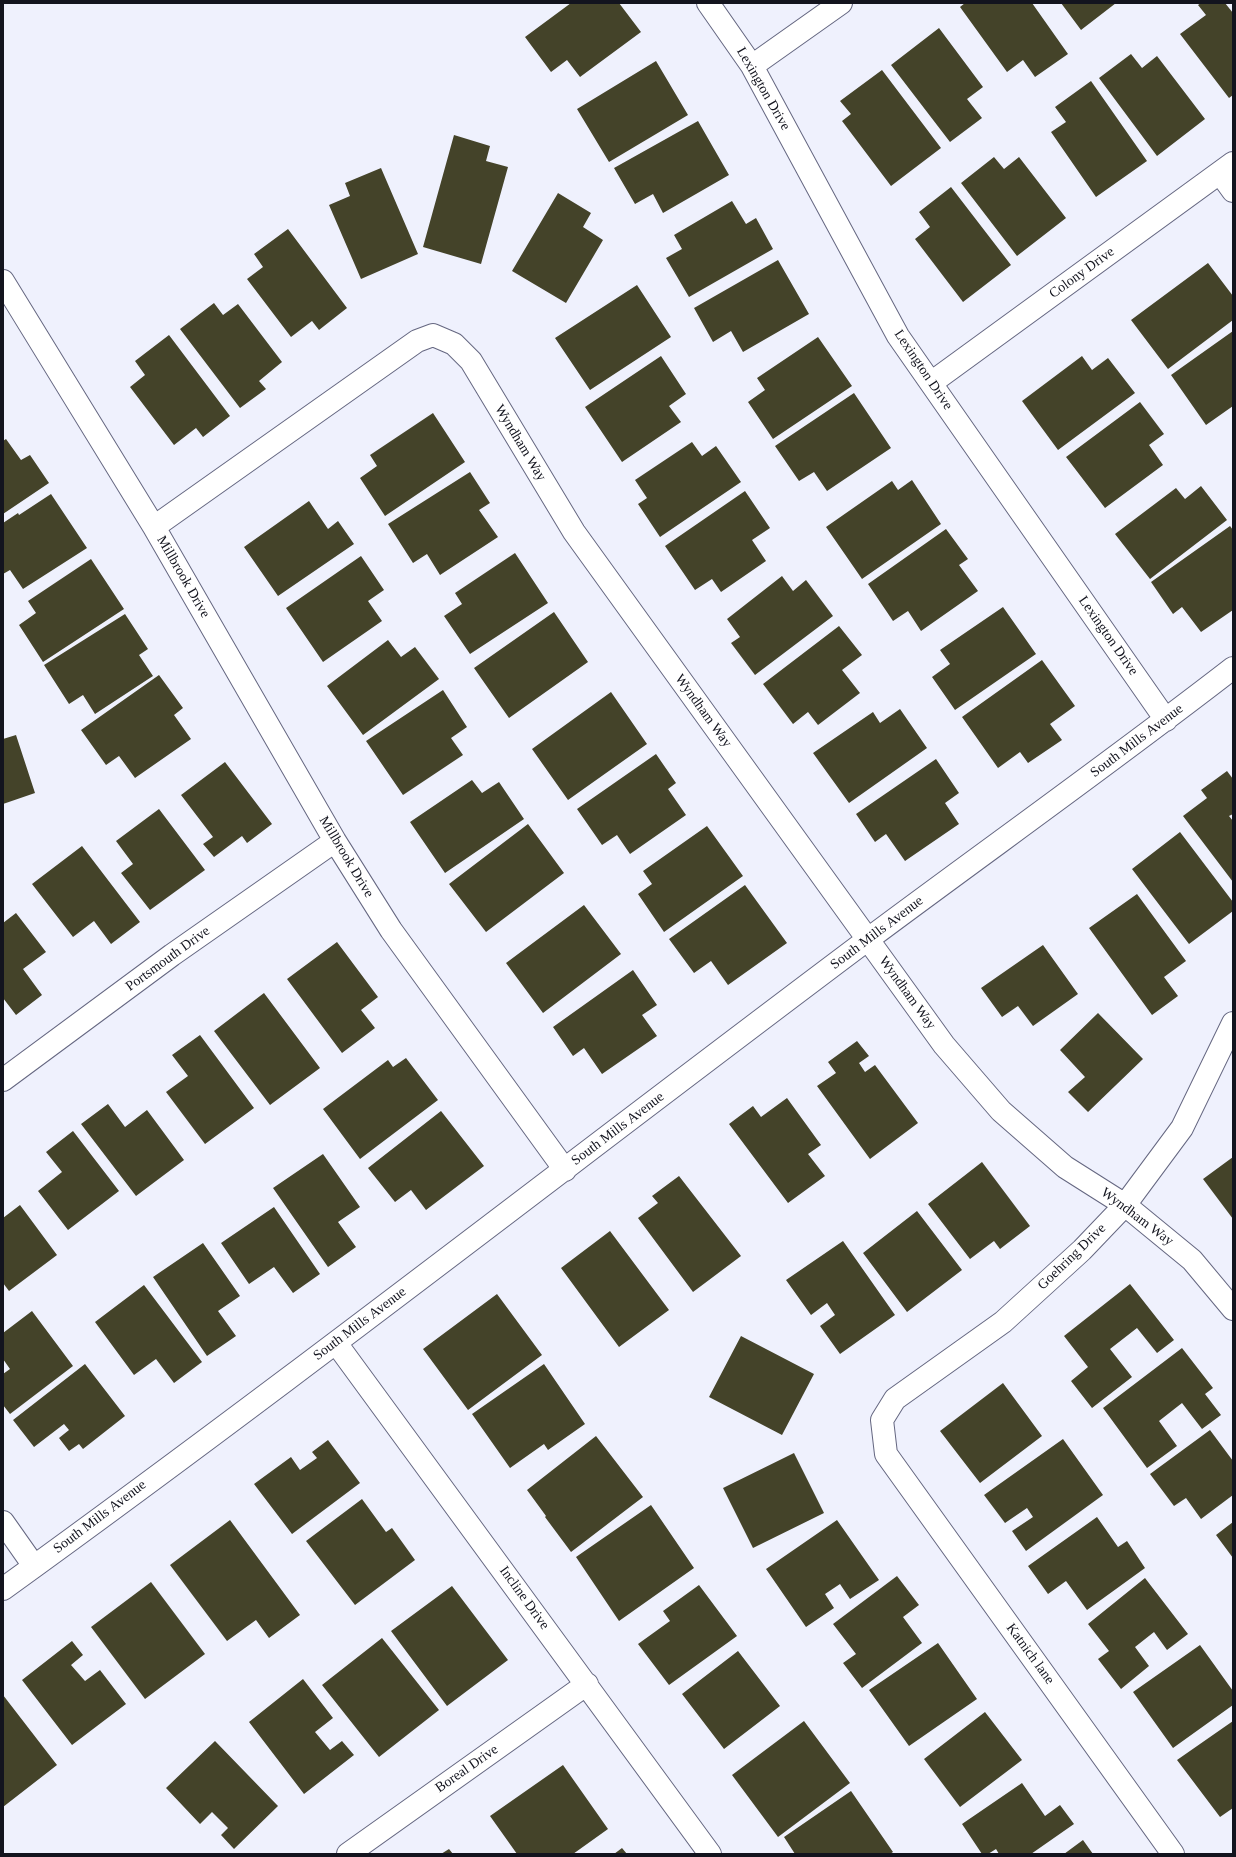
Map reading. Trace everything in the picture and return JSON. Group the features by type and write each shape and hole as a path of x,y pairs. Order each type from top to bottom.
{"street":[{"name":"Lexington Drive","path":"708,3 752,66 898,336 1166,720"},
{"path":"752,66 841,3"},
{"path":"1226,168 1233,191"},
{"name":"Colony Drive","path":"931,383 1226,168"},
{"name":"Millbrook Drive","path":"3,281 154,527 335,841 391,930 565,1170"},
{"name":"Wyndham Way","path":"154,527 417,341 433,335 454,344 471,361 574,532 944,1045 1001,1110 1065,1167 1125,1205 1192,1260 1233,1309"},
{"name":"South Mills Avenue","path":"3,1588 336,1343 868,939 1166,720 1233,668"},
{"name":"Portsmouth Drive","path":"3,1080 172,955 335,841"},
{"name":"Goehring Drive","path":"886,1454 882,1420 895,1399 1003,1322 1082,1250 1125,1205 1182,1128 1233,1023"},
{"name":"Incline Drive","path":"336,1343 710,1854"},
{"name":"Katnich lane","path":"886,1454 1173,1854"},
{"path":"3,1522 34,1566"},
{"name":"Boreal Drive","path":"348,1854 587,1684"}],"building":[{"path":"571,3 619,3 641,32 580,77 567,60 551,72 525,37"},
{"path":"965,3 1032,3 1068,54 1035,77 1023,60 1007,72 960,7"},
{"path":"1061,3 1116,3 1081,30"},
{"path":"1201,3 1225,3 1233,13 1233,95 1229,98 1180,34 1206,15 1198,5"},
{"path":"939,28 983,87 967,99 982,118 950,142 891,65"},
{"path":"1131,54 1142,68 1157,56 1205,119 1157,156 1099,78"},
{"path":"656,61 688,115 609,162 577,109"},
{"path":"882,70 941,148 891,186 842,121 851,114 840,101"},
{"path":"1091,81 1147,161 1096,197 1051,132 1066,122 1055,107"},
{"path":"698,121 729,175 663,213 653,194 635,204 614,168"},
{"path":"454,135 490,146 486,161 508,167 481,264 423,247"},
{"path":"994,157 1004,169 1019,157 1066,218 1017,256 961,183"},
{"path":"381,168 418,254 361,279 329,205 350,196 345,183"},
{"path":"951,187 1011,265 963,302 915,239 930,227 919,212"},
{"path":"558,193 591,213 583,227 603,240 566,303 512,271"},
{"path":"732,201 746,224 756,218 773,249 689,297 666,258 682,249 674,235"},
{"path":"288,229 347,308 319,330 312,321 291,337 247,279 263,267 254,254"},
{"path":"778,260 809,314 743,352 731,331 713,342 694,308"},
{"path":"1208,263 1233,296 1233,320 1168,369 1131,320"},
{"path":"637,285 671,337 590,390 555,338"},
{"path":"214,303 223,315 238,304 282,362 259,381 266,389 240,408 180,329"},
{"path":"1233,331 1233,406 1206,425 1171,375"},
{"path":"169,335 230,416 203,437 196,428 174,445 130,387 145,375 135,361"},
{"path":"818,337 852,386 773,439 748,402 765,390 757,378"},
{"path":"661,356 686,394 669,406 681,422 622,462 585,407"},
{"path":"1082,356 1092,370 1108,358 1135,393 1058,450 1022,401"},
{"path":"854,393 891,448 827,491 814,472 799,481 775,446"},
{"path":"1140,402 1164,434 1149,445 1163,465 1105,508 1066,457"},
{"path":"433,413 465,462 385,516 360,478 377,466 370,455"},
{"path":"6,439 21,460 30,455 49,483 3,514 3,441"},
{"path":"692,442 702,456 716,446 741,482 660,537 638,504 647,498 635,480"},
{"path":"470,472 490,503 479,510 498,537 440,575 427,554 413,563 388,524"},
{"path":"912,480 941,524 862,579 826,527 892,481 898,490"},
{"path":"1201,486 1227,520 1150,579 1115,534 1176,488 1185,499"},
{"path":"745,491 770,528 752,540 766,561 721,592 712,579 695,590 665,546"},
{"path":"51,494 87,548 23,589 10,570 3,574 3,523 18,513 19,515"},
{"path":"309,501 328,529 338,521 354,544 278,596 244,547"},
{"path":"1230,526 1233,530 1233,610 1201,632 1182,607 1173,614 1151,582"},
{"path":"946,529 968,559 959,565 978,591 921,631 908,611 893,621 868,584"},
{"path":"515,553 548,603 470,654 444,616 462,604 455,593"},
{"path":"361,556 384,590 368,601 382,621 323,662 286,608"},
{"path":"91,559 124,609 43,662 19,625 36,613 28,601"},
{"path":"782,576 793,591 806,580 833,616 755,675 731,643 740,637 727,619"},
{"path":"1003,607 1036,654 955,710 932,677 950,664 940,650"},
{"path":"554,612 588,662 509,718 474,668"},
{"path":"125,614 148,649 139,655 153,676 95,714 83,695 69,704 44,665"},
{"path":"839,626 862,655 842,670 860,693 818,725 808,712 793,724 763,684"},
{"path":"388,640 401,657 415,647 439,679 363,735 327,686"},
{"path":"1042,660 1075,706 1050,724 1062,740 1028,763 1020,752 998,768 962,717"},
{"path":"159,675 183,708 174,715 191,739 135,778 119,756 106,765 81,730"},
{"path":"443,690 467,727 451,738 463,755 403,795 366,741"},
{"path":"611,692 647,744 568,800 532,749"},
{"path":"900,709 927,748 849,803 813,753 873,712 880,723"},
{"path":"16,735 35,793 3,804 3,739"},
{"path":"656,754 676,783 668,789 686,815 630,854 617,835 602,845 577,809"},
{"path":"936,759 959,793 945,803 959,824 905,861 886,834 875,842 856,814"},
{"path":"225,762 272,824 247,843 242,836 214,857 203,844 213,837 181,795"},
{"path":"1227,771 1233,779 1233,814 1229,816 1233,821 1233,882 1183,816 1207,798 1201,790"},
{"path":"472,780 482,793 499,782 524,819 445,873 410,822"},
{"path":"159,809 205,870 150,910 121,873 133,864 116,841"},
{"path":"528,824 564,873 486,932 449,884"},
{"path":"707,826 743,876 664,932 638,894 652,884 643,871"},
{"path":"1180,832 1233,902 1233,911 1189,944 1132,869"},
{"path":"82,846 140,922 111,944 94,921 73,937 32,884"},
{"path":"745,885 787,943 728,985 711,961 694,973 669,939"},
{"path":"1137,894 1186,961 1164,977 1178,996 1152,1015 1089,928"},
{"path":"584,905 621,954 543,1013 506,963"},
{"path":"16,913 46,952 23,969 42,995 16,1015 3,998 3,923"},
{"path":"337,942 378,997 361,1010 375,1028 342,1053 287,979"},
{"path":"1043,945 1078,994 1033,1026 1018,1006 1002,1017 981,988"},
{"path":"633,970 657,1005 642,1015 657,1036 602,1074 584,1048 573,1056 553,1027"},
{"path":"264,993 320,1068 270,1105 214,1031"},
{"path":"1098,1013 1143,1059 1088,1112 1068,1092 1085,1077 1060,1050"},
{"path":"200,1035 254,1108 205,1144 166,1092 188,1076 172,1055"},
{"path":"857,1041 869,1056 859,1063 865,1072 875,1065 918,1123 870,1159 817,1086 836,1073 828,1062"},
{"path":"406,1058 438,1100 360,1159 323,1109 388,1060 393,1067"},
{"path":"787,1098 821,1145 808,1154 825,1176 788,1203 729,1124 753,1106 761,1117"},
{"path":"108,1104 125,1127 147,1110 184,1160 136,1196 81,1124"},
{"path":"441,1111 484,1166 426,1210 411,1190 395,1202 368,1168"},
{"path":"73,1131 119,1191 68,1230 38,1191 62,1172 46,1152"},
{"path":"323,1154 360,1207 338,1222 356,1247 328,1267 273,1188"},
{"path":"1233,1157 1233,1219 1203,1179"},
{"path":"982,1162 1030,1226 1000,1249 994,1241 970,1259 928,1204"},
{"path":"679,1176 741,1256 693,1292 638,1218 658,1203 652,1196"},
{"path":"20,1205 57,1255 9,1291 3,1283 3,1218"},
{"path":"274,1207 320,1274 293,1293 274,1267 249,1284 221,1243"},
{"path":"917,1211 962,1270 907,1312 863,1253"},
{"path":"610,1231 669,1310 619,1347 561,1268"},
{"path":"843,1241 895,1315 840,1354 820,1326 835,1315 827,1303 811,1315 786,1280"},
{"path":"203,1243 240,1296 218,1311 236,1336 207,1356 153,1277"},
{"path":"1130,1284 1174,1340 1157,1353 1137,1328 1110,1349 1132,1377 1092,1408 1071,1381 1088,1367 1064,1336"},
{"path":"144,1285 202,1362 174,1383 156,1359 134,1375 95,1322"},
{"path":"497,1294 542,1355 468,1410 423,1349"},
{"path":"32,1311 73,1366 10,1414 3,1405 3,1374 10,1369 3,1359 3,1333"},
{"path":"741,1336 814,1374 782,1435 709,1397"},
{"path":"1182,1348 1213,1388 1205,1394 1221,1415 1202,1429 1182,1403 1159,1421 1177,1446 1147,1468 1103,1408"},
{"path":"85,1364 125,1416 83,1449 79,1444 69,1451 59,1438 69,1430 64,1424 34,1447 13,1420"},
{"path":"544,1364 585,1424 548,1450 544,1444 510,1468 472,1414"},
{"path":"1003,1383 1042,1436 980,1483 940,1431"},
{"path":"1210,1430 1233,1461 1233,1495 1201,1519 1186,1498 1174,1506 1150,1474"},
{"path":"596,1436 643,1497 571,1552 527,1490"},
{"path":"1063,1439 1103,1495 1026,1551 1012,1531 1033,1517 1027,1508 1005,1523 984,1495"},
{"path":"328,1440 360,1483 292,1534 254,1484 291,1457 300,1470 317,1458 312,1452"},
{"path":"794,1453 824,1513 753,1548 723,1488"},
{"path":"362,1499 386,1532 392,1528 415,1560 355,1605 306,1541"},
{"path":"651,1505 694,1568 619,1621 576,1557"},
{"path":"1097,1517 1118,1547 1127,1541 1145,1568 1087,1610 1066,1581 1048,1594 1028,1566"},
{"path":"230,1520 300,1615 269,1638 256,1620 227,1641 170,1565"},
{"path":"837,1520 879,1580 850,1599 840,1584 825,1594 834,1608 806,1627 766,1569"},
{"path":"1233,1522 1233,1558 1216,1535"},
{"path":"897,1576 919,1605 903,1617 922,1643 862,1688 843,1663 856,1654 833,1624"},
{"path":"1145,1578 1188,1634 1167,1650 1154,1632 1135,1647 1149,1666 1121,1689 1098,1659 1109,1651 1088,1624"},
{"path":"151,1582 205,1654 145,1699 91,1627"},
{"path":"699,1585 737,1636 669,1685 638,1644 670,1621 663,1611"},
{"path":"452,1586 508,1660 447,1706 391,1631"},
{"path":"382,1638 439,1710 379,1757 322,1685"},
{"path":"72,1641 83,1655 71,1665 85,1681 100,1670 126,1704 72,1745 22,1680"},
{"path":"938,1643 977,1699 909,1746 869,1690"},
{"path":"1200,1645 1233,1691 1233,1705 1173,1748 1133,1692"},
{"path":"738,1651 780,1706 724,1749 682,1694"},
{"path":"303,1679 333,1718 315,1732 330,1750 342,1741 354,1755 304,1794 249,1722"},
{"path":"3,1695 57,1765 3,1807"},
{"path":"985,1712 1022,1760 960,1807 924,1759"},
{"path":"804,1721 850,1783 778,1837 732,1775"},
{"path":"1233,1721 1233,1808 1220,1817 1177,1760"},
{"path":"215,1741 278,1806 234,1849 221,1835 228,1828 212,1812 200,1824 166,1788"},
{"path":"563,1765 608,1829 573,1854 517,1854 490,1816"},
{"path":"1022,1783 1045,1816 1060,1805 1074,1824 1031,1854 999,1854 996,1849 988,1854 982,1854 962,1824"},
{"path":"851,1791 893,1852 890,1854 795,1854 784,1837"},
{"path":"1083,1840 1093,1854 1064,1854"},
{"path":"622,1848 627,1854 614,1854"},
{"path":"449,1849 453,1854 441,1854"}]}
